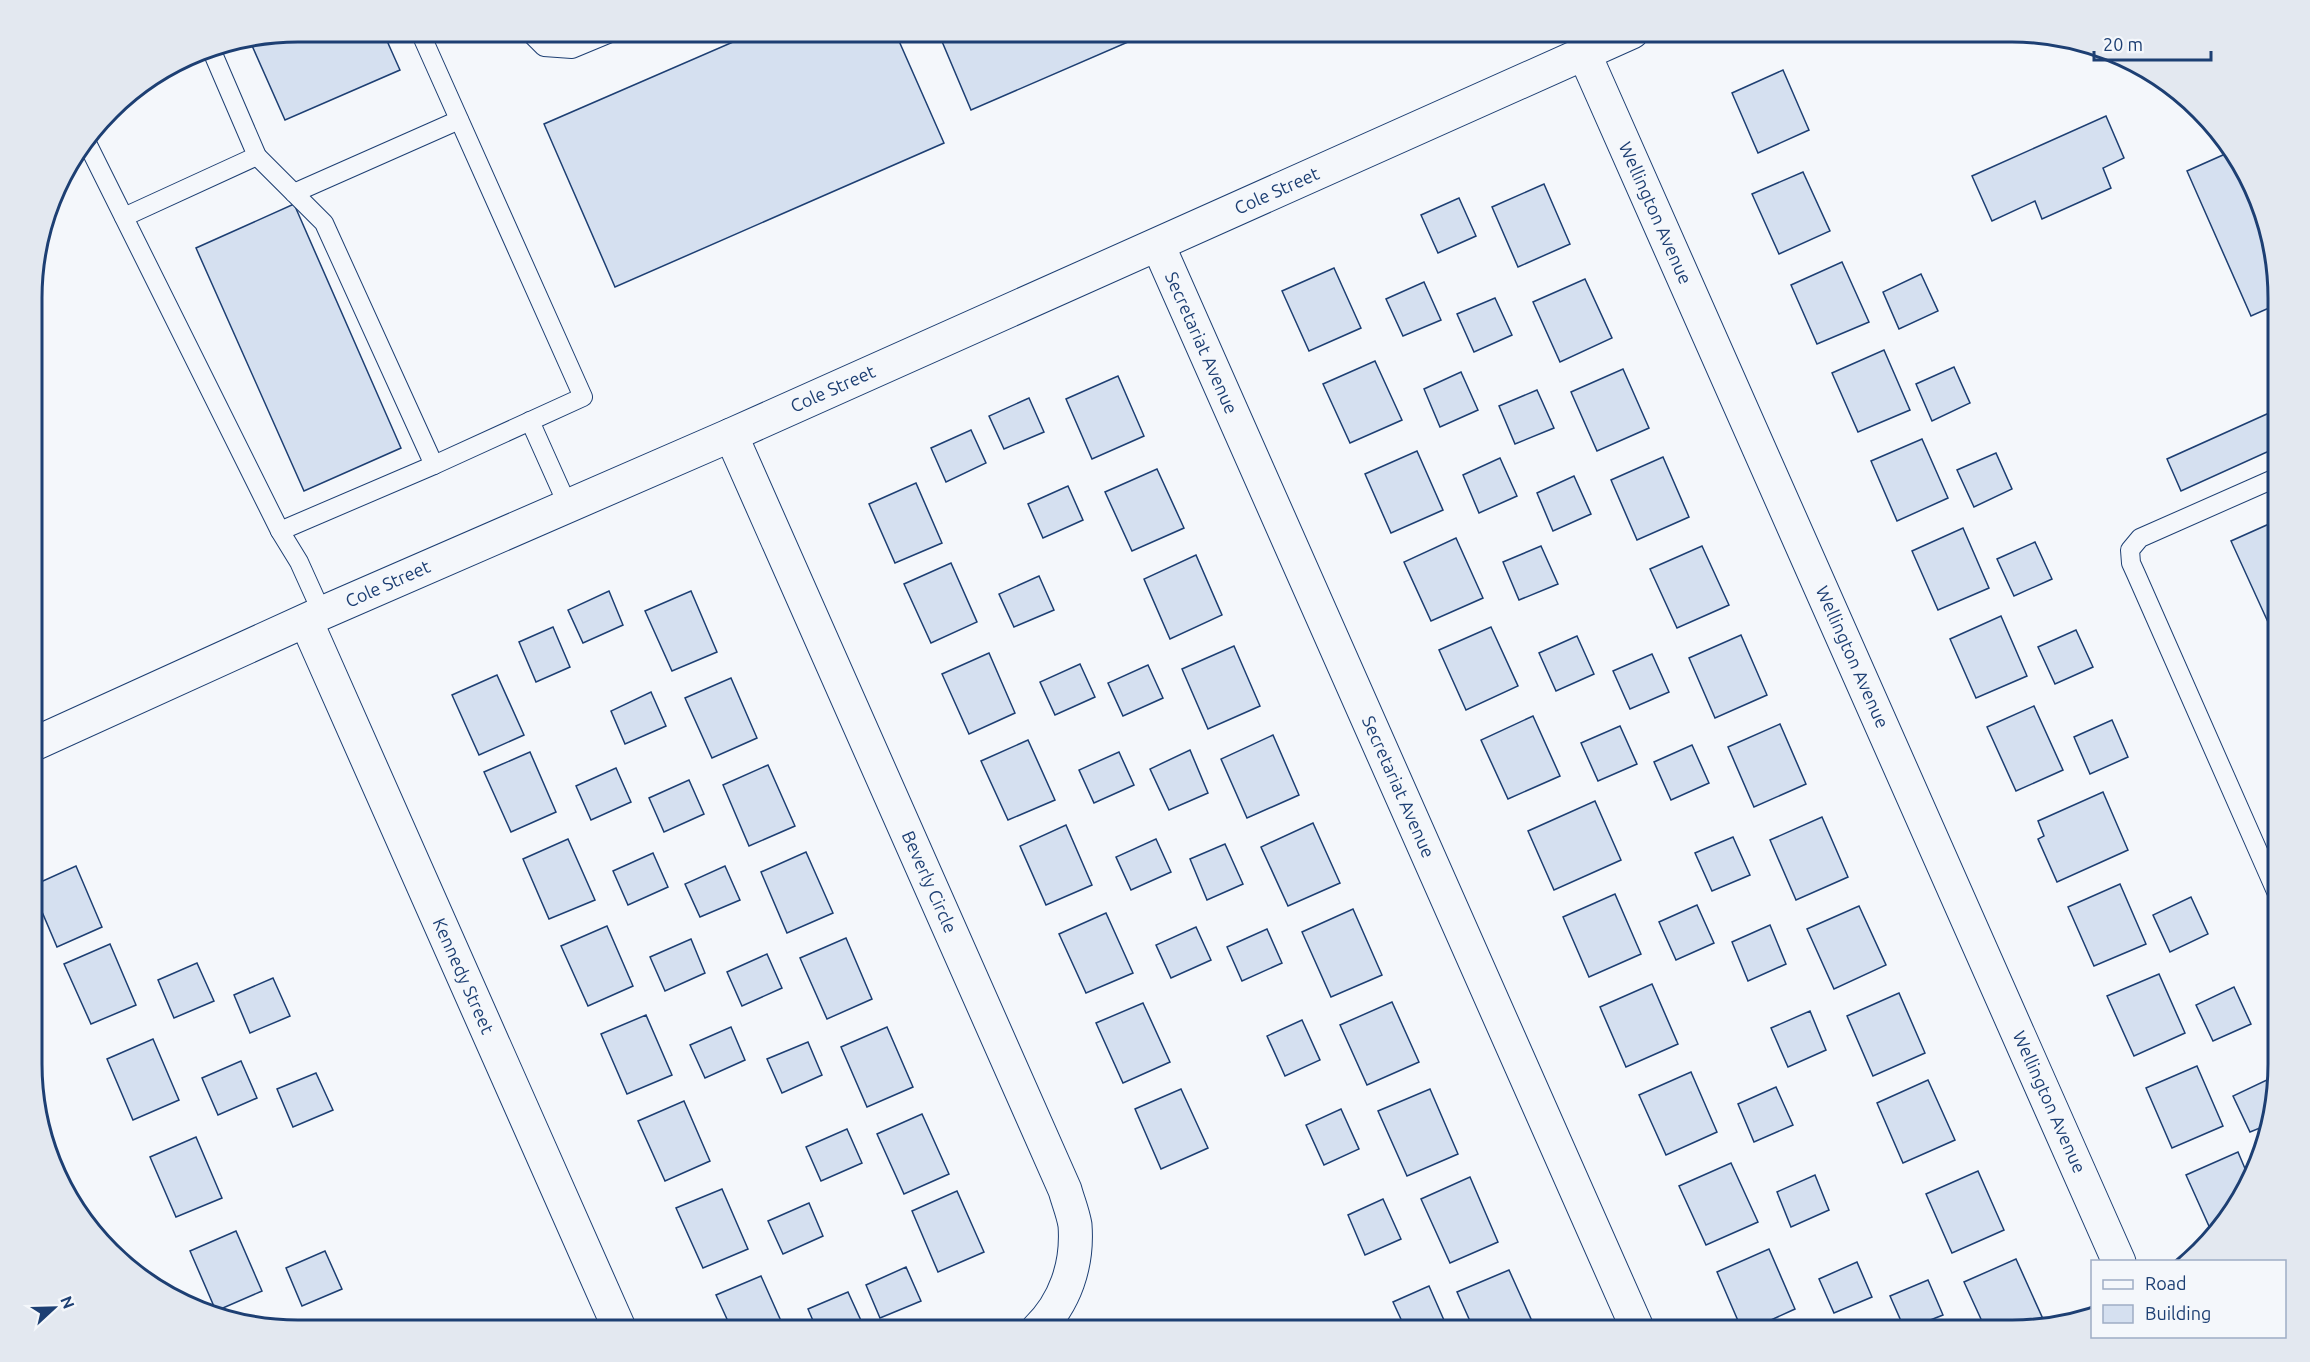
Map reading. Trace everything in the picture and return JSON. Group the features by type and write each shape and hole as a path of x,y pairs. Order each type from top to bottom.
{"street":[{"name":"Cole Street","path":"42,740 314,617 731,435 1609,42"},
{"name":"Wellington Avenue","path":"1584,53 2119,1260"},
{"name":"Secretariat Avenue","path":"1158,244 1634,1320"},
{"name":"Beverly Circle","path":"731,435 1065,1190 1074,1223 1076,1250 1068,1285 1047,1320"},
{"name":"Kennedy Street","path":"314,617 616,1320"}],"lane":[{"path":"280,531 584,397 424,42"},
{"path":"539,42 544,47 572,49 589,42"},
{"path":"213,57 257,156 324,223 434,465"},
{"path":"294,193 459,120"},
{"path":"90,149 280,531 299,562 314,617"},
{"path":"124,217 257,156"},
{"path":"530,422 568,506"},
{"path":"2268,481 2140,538 2130,550 2131,562 2136,574 2268,873"}],"building":[{"path":"298,42 387,42 400,70 285,120 252,46"},
{"path":"733,42 899,42 944,143 615,287 544,124"},
{"path":"942,42 1128,42 971,110"},
{"path":"1783,70 1809,130 1758,153 1732,93"},
{"path":"2106,116 2124,158 2103,168 2111,188 2042,219 2035,201 1992,221 1972,176"},
{"path":"2224,155 2234,170 2249,200 2259,231 2266,264 2268,308 2251,316 2187,171"},
{"path":"1803,172 1830,231 1779,254 1752,194"},
{"path":"1544,184 1570,244 1518,267 1492,207"},
{"path":"1459,198 1476,236 1438,253 1421,215"},
{"path":"294,204 401,448 304,491 196,248"},
{"path":"1842,262 1869,322 1817,344 1791,285"},
{"path":"1334,268 1361,328 1309,351 1282,291"},
{"path":"1921,274 1938,311 1899,329 1883,292"},
{"path":"1585,279 1612,338 1560,362 1533,302"},
{"path":"1424,282 1441,320 1403,336 1386,299"},
{"path":"1495,298 1512,335 1474,352 1457,314"},
{"path":"1884,350 1910,410 1858,432 1832,373"},
{"path":"1375,361 1402,420 1350,443 1323,384"},
{"path":"1954,367 1970,403 1932,421 1916,384"},
{"path":"1623,369 1649,428 1597,451 1571,392"},
{"path":"1461,372 1478,410 1440,427 1424,389"},
{"path":"1118,376 1144,436 1092,459 1066,399"},
{"path":"1537,390 1554,428 1515,444 1499,406"},
{"path":"1029,398 1044,432 1004,449 989,416"},
{"path":"2268,414 2268,452 2181,491 2167,459"},
{"path":"971,430 986,463 946,482 931,448"},
{"path":"1922,439 1948,498 1897,521 1871,461"},
{"path":"1417,451 1443,510 1391,533 1365,474"},
{"path":"1996,453 2012,489 1974,507 1957,470"},
{"path":"1663,457 1689,517 1637,540 1611,480"},
{"path":"1500,458 1517,496 1479,513 1463,475"},
{"path":"1157,469 1184,528 1132,551 1105,492"},
{"path":"1574,476 1591,514 1553,531 1537,493"},
{"path":"916,483 942,543 895,563 869,504"},
{"path":"1068,486 1083,520 1043,538 1028,504"},
{"path":"2268,524 2268,622 2231,541"},
{"path":"1963,528 1989,588 1938,610 1912,551"},
{"path":"1456,538 1483,598 1431,621 1404,562"},
{"path":"2035,542 2052,579 2014,596 1997,559"},
{"path":"1541,546 1558,584 1519,600 1503,562"},
{"path":"1702,546 1729,605 1677,628 1650,569"},
{"path":"1196,555 1222,615 1170,639 1144,579"},
{"path":"951,563 977,622 931,643 904,584"},
{"path":"1039,576 1054,610 1014,627 999,594"},
{"path":"609,591 623,625 583,643 568,610"},
{"path":"691,591 717,652 672,671 645,611"},
{"path":"2001,616 2027,676 1976,698 1950,639"},
{"path":"553,627 570,667 536,682 519,642"},
{"path":"1491,627 1518,686 1466,710 1439,650"},
{"path":"2076,630 2093,667 2055,684 2038,647"},
{"path":"1741,635 1767,695 1715,718 1689,658"},
{"path":"1577,636 1594,674 1556,691 1539,653"},
{"path":"1234,646 1260,706 1208,729 1182,669"},
{"path":"989,653 1015,713 969,734 942,674"},
{"path":"1652,654 1669,692 1630,709 1613,671"},
{"path":"1080,664 1095,697 1055,715 1040,682"},
{"path":"1148,665 1163,698 1123,716 1108,683"},
{"path":"497,675 524,735 479,755 452,695"},
{"path":"731,678 757,738 712,758 685,698"},
{"path":"651,692 666,726 625,744 611,711"},
{"path":"2034,706 2063,770 2016,791 1987,727"},
{"path":"1533,716 1560,776 1508,799 1481,740"},
{"path":"2112,720 2128,757 2090,774 2074,737"},
{"path":"1780,724 1806,784 1754,807 1728,747"},
{"path":"1620,726 1637,764 1598,781 1581,743"},
{"path":"1273,735 1299,795 1247,818 1221,759"},
{"path":"1028,740 1055,800 1008,820 981,761"},
{"path":"1692,745 1709,783 1671,800 1654,762"},
{"path":"1190,750 1208,793 1169,810 1150,769"},
{"path":"530,752 556,812 511,832 484,772"},
{"path":"1119,752 1134,785 1094,803 1079,770"},
{"path":"768,765 795,826 749,846 723,785"},
{"path":"616,768 631,802 591,820 576,786"},
{"path":"689,780 704,814 664,832 649,798"},
{"path":"2103,792 2128,850 2057,882 2038,839 2044,836 2038,821"},
{"path":"1595,801 1621,860 1554,890 1528,831"},
{"path":"1822,817 1848,877 1796,900 1770,840"},
{"path":"1313,823 1340,883 1288,906 1261,847"},
{"path":"1066,825 1092,885 1046,905 1020,846"},
{"path":"1733,837 1750,875 1712,891 1695,853"},
{"path":"568,839 595,900 549,919 523,859"},
{"path":"1156,839 1171,872 1131,890 1116,857"},
{"path":"1225,844 1243,884 1207,900 1190,859"},
{"path":"806,852 833,913 787,933 761,872"},
{"path":"653,853 668,887 628,905 613,871"},
{"path":"76,866 102,927 57,947 42,912 42,881"},
{"path":"725,866 740,900 700,917 685,884"},
{"path":"2120,884 2146,944 2094,966 2068,907"},
{"path":"1615,894 1641,954 1589,977 1563,917"},
{"path":"2191,897 2208,934 2170,952 2153,915"},
{"path":"1697,905 1714,943 1676,960 1659,922"},
{"path":"1859,906 1886,965 1834,989 1807,929"},
{"path":"1353,909 1382,975 1331,997 1302,932"},
{"path":"1106,913 1133,973 1086,993 1059,934"},
{"path":"1770,925 1786,964 1748,981 1732,942"},
{"path":"607,926 633,986 588,1006 561,946"},
{"path":"1196,927 1211,960 1171,978 1156,945"},
{"path":"1267,929 1282,963 1242,981 1227,947"},
{"path":"846,938 872,999 827,1019 800,958"},
{"path":"691,939 705,973 665,991 650,957"},
{"path":"110,944 136,1005 91,1024 64,964"},
{"path":"767,954 782,988 742,1006 727,972"},
{"path":"197,963 214,1001 174,1018 158,980"},
{"path":"2159,974 2185,1033 2134,1056 2107,996"},
{"path":"273,978 290,1016 250,1033 234,995"},
{"path":"1652,984 1678,1044 1626,1067 1600,1007"},
{"path":"2234,987 2251,1024 2213,1041 2196,1005"},
{"path":"1899,993 1925,1053 1873,1076 1847,1016"},
{"path":"1392,1002 1419,1062 1367,1085 1340,1025"},
{"path":"1143,1003 1170,1062 1123,1083 1096,1023"},
{"path":"1810,1011 1826,1050 1788,1067 1771,1028"},
{"path":"646,1015 672,1075 627,1094 601,1034"},
{"path":"1302,1020 1320,1060 1285,1076 1267,1036"},
{"path":"731,1027 745,1060 705,1078 690,1045"},
{"path":"887,1027 913,1087 867,1107 841,1047"},
{"path":"153,1039 179,1100 133,1120 107,1059"},
{"path":"808,1042 822,1075 782,1093 767,1059"},
{"path":"241,1061 257,1098 218,1115 202,1078"},
{"path":"2197,1066 2223,1126 2172,1148 2146,1088"},
{"path":"1691,1072 1717,1132 1666,1155 1639,1095"},
{"path":"316,1073 333,1110 293,1127 277,1089"},
{"path":"1928,1080 1955,1140 1903,1163 1877,1103"},
{"path":"2267,1080 2260,1128 2250,1132 2233,1096"},
{"path":"1776,1087 1793,1125 1754,1142 1738,1104"},
{"path":"1181,1089 1208,1148 1161,1169 1135,1109"},
{"path":"1430,1089 1458,1154 1407,1176 1378,1111"},
{"path":"684,1101 710,1161 665,1181 638,1121"},
{"path":"1341,1109 1359,1149 1324,1165 1306,1125"},
{"path":"922,1114 949,1174 904,1194 877,1134"},
{"path":"847,1129 862,1163 821,1181 806,1147"},
{"path":"196,1137 222,1198 176,1217 150,1157"},
{"path":"2238,1152 2245,1170 2234,1192 2209,1227 2186,1175"},
{"path":"1731,1163 1758,1222 1706,1245 1679,1186"},
{"path":"1978,1171 2004,1230 1952,1253 1926,1194"},
{"path":"1815,1175 1829,1210 1791,1227 1777,1192"},
{"path":"1470,1177 1498,1242 1450,1263 1421,1199"},
{"path":"722,1189 748,1249 703,1268 676,1208"},
{"path":"957,1191 984,1252 938,1272 912,1211"},
{"path":"1383,1199 1401,1239 1365,1255 1348,1215"},
{"path":"809,1203 823,1236 783,1254 768,1221"},
{"path":"236,1231 262,1291 222,1308 214,1306 190,1251"},
{"path":"1769,1249 1795,1309 1771,1320 1738,1320 1717,1272"},
{"path":"325,1251 342,1289 302,1306 286,1268"},
{"path":"2016,1259 2043,1318 1981,1320 1964,1282"},
{"path":"1857,1262 1872,1297 1834,1313 1819,1279"},
{"path":"906,1267 921,1301 880,1318 866,1285"},
{"path":"1509,1270 1532,1320 1470,1320 1457,1292"},
{"path":"761,1276 781,1320 727,1320 716,1295"},
{"path":"1928,1280 1943,1315 1930,1320 1901,1320 1890,1296"},
{"path":"1429,1286 1444,1320 1401,1320 1393,1302"},
{"path":"848,1292 861,1320 813,1320 808,1309"}]}
